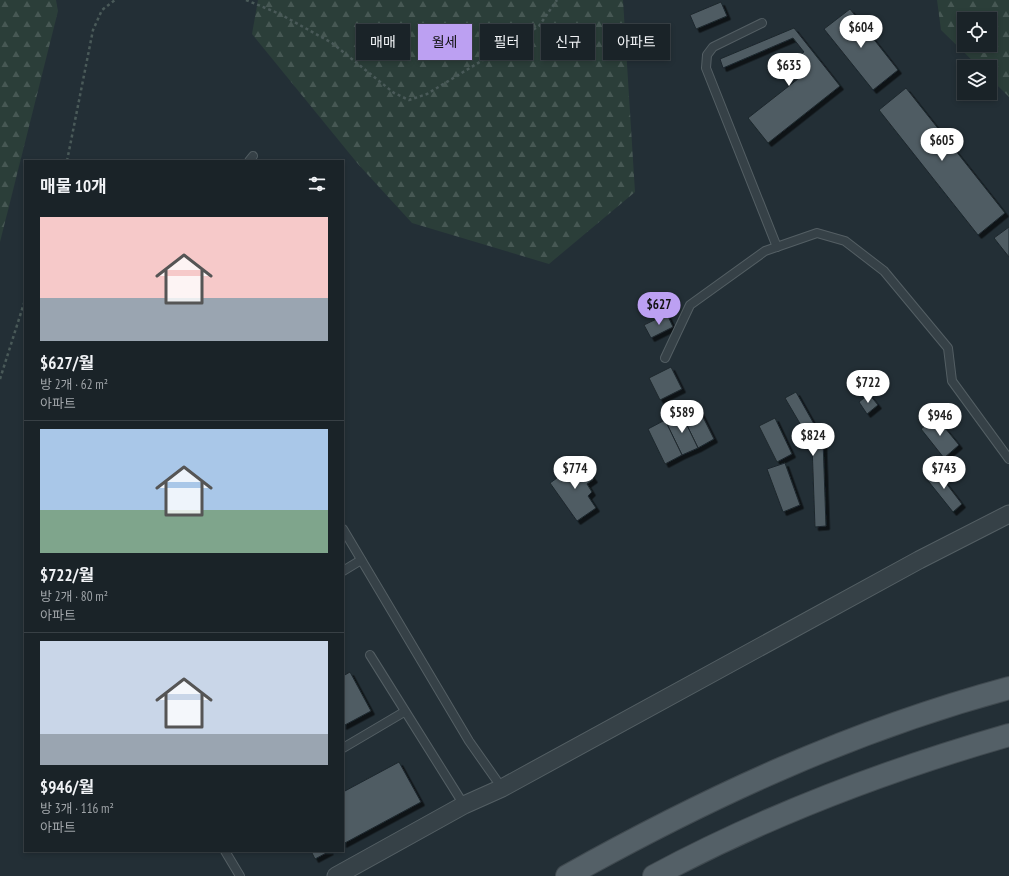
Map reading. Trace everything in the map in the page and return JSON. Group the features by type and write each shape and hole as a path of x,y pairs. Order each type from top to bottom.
{"main road":[{"path":"567,876 702,804 799,760 892,724 1009,688"},
{"path":"654,876 764,824 850,788 962,748 1009,735"}],"street":[{"path":"336,876 464,805 502,788 919,560 1009,514"}],"lane":[{"path":"762,23 713,47 707,55 706,68 777,247"},
{"path":"665,358 690,305 766,251 817,234 845,240 884,271 948,348 952,381 1009,459"},
{"path":"344,531 469,741 502,788"},
{"path":"344,570 361,560"},
{"path":"370,655 404,712 464,805"},
{"path":"344,747 404,712"},
{"path":"226,852 240,876"}],"path":[{"path":"67,160 93,30 102,10 114,0"},
{"path":"246,0 280,14 332,43 394,93 409,100 427,94 539,26 557,0"},
{"path":"0,379 24,303"}],"green space":[{"path":"0,0 56,0 58,11 0,242"},
{"path":"258,0 623,0 624,24 603,24 603,60 627,60 635,192 549,264 412,223 358,164 252,34"},
{"path":"937,0 1009,0 1009,97 997,85 997,60 972,60 964,52 997,52 997,12 957,12 957,46 941,30"}],"building":[{"path":"721,2 727,16 696,29 690,15"},
{"path":"850,9 898,70 873,90 824,29"},
{"path":"794,28 840,86 768,143 748,118 803,75 792,61 804,52 793,38 723,68 720,59"},
{"path":"906,88 1005,213 978,235 879,110"},
{"path":"1009,227 1009,257 994,238"},
{"path":"667,314 673,327 651,338 644,325"},
{"path":"671,367 682,389 660,400 649,378"},
{"path":"796,392 823,440 826,526 815,527 812,444 785,398"},
{"path":"869,394 878,405 867,414 859,402"},
{"path":"697,405 714,439 698,448 681,413"},
{"path":"681,413 698,448 682,455 665,420"},
{"path":"936,417 959,445 944,458 921,429"},
{"path":"775,418 792,454 777,462 759,426"},
{"path":"665,420 682,455 665,464 648,429"},
{"path":"581,461 594,479 587,484 592,492 588,496 596,508 577,521 550,483"},
{"path":"785,463 800,505 783,512 767,469"},
{"path":"935,469 962,504 953,512 925,477"},
{"path":"350,672 371,711 344,725 344,675"},
{"path":"399,762 421,802 344,843 344,791"},
{"path":"312,852 328,852 315,859"}]}
